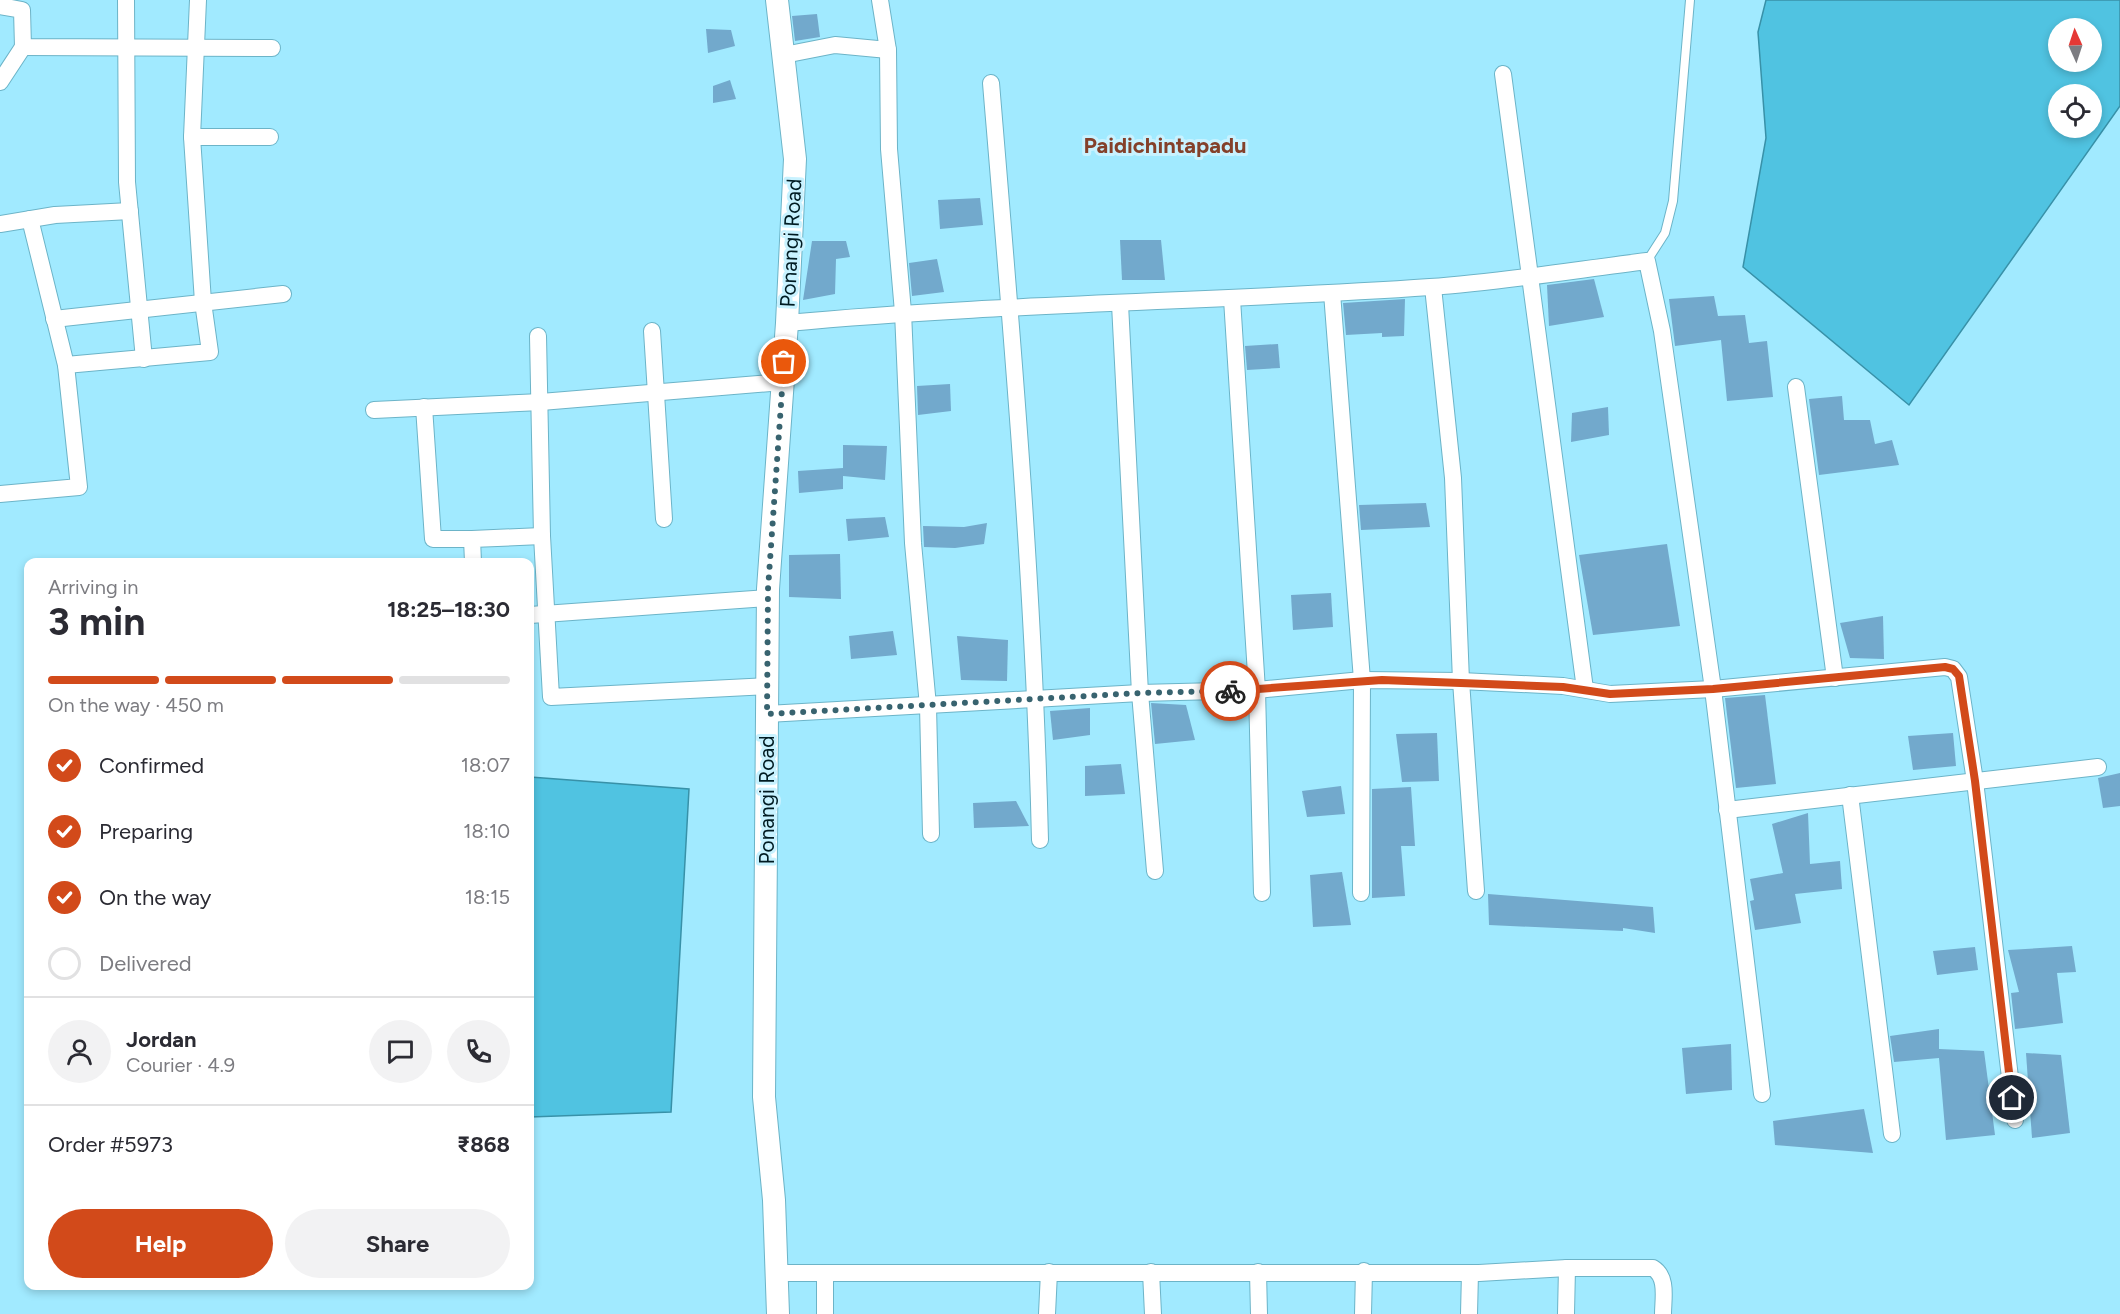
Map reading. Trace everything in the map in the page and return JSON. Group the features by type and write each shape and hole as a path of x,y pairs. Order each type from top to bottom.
{"street":[{"path":"126,0 130,211 144,359"},
{"path":"66,365 210,352 203,302 192,137 198,0"},
{"name":"Ponangi Road","path":"777,0 795,159 787,323 768,598 764,1097 774,1200 778,1314"},
{"path":"880,0 888,50 889,149 903,312 913,543 928,706 931,834"},
{"path":"0,6 22,10 23,47 0,82"},
{"path":"784,55 835,45 888,50"},
{"path":"23,47 272,48"},
{"path":"1503,74 1532,275 1586,689"},
{"path":"991,83 1010,309 1037,699 1040,840"},
{"path":"192,137 270,137"},
{"path":"0,224 55,215 130,211"},
{"path":"0,494 79,487 66,365 30,219"},
{"path":"787,323 903,312 1232,299 1433,287 1647,261 1662,331 1713,689 1762,1094"},
{"path":"1433,287 1453,478 1461,681 1476,891"},
{"path":"1332,293 1362,680 1362,893"},
{"path":"54,319 283,294"},
{"path":"1232,299 1257,690 1262,894"},
{"path":"1120,304 1140,693 1155,871"},
{"path":"652,331 664,519"},
{"path":"538,336 542,402 542,536 551,698 767,686"},
{"path":"374,410 542,402 783,382"},
{"path":"1796,387 1835,678"},
{"path":"424,407 433,539 542,536"},
{"path":"472,539 473,558"},
{"path":"534,615 768,598"},
{"path":"767,714 1140,693 1257,690 1362,680 1461,681 1586,689 1610,694 1713,689 1945,667 1953,669 1959,676 1975,781 2015,1120"},
{"path":"1726,810 2098,767"},
{"path":"1850,795 1892,1134"},
{"path":"777,1273 1364,1271 1470,1273 1567,1268 1653,1268 1660,1272 1663,1280 1663,1314"},
{"path":"1566,1314 1567,1268"},
{"path":"1363,1314 1364,1271"},
{"path":"1047,1314 1048,1272"},
{"path":"1151,1272 1154,1314"},
{"path":"1258,1272 1259,1314"},
{"path":"825,1273 825,1314"},
{"path":"1469,1314 1470,1273"}],"lane":[{"path":"1647,261 1665,233 1673,201 1690,0"}],"water":[{"path":"1766,0 2120,0 2120,106 2102,132 2102,84 2048,84 2048,138 2097,138 1909,405 1743,267 1766,138 1758,32"},
{"path":"534,777 689,789 671,1112 534,1117"}],"building":[{"path":"817,14 820,37 795,41 792,16"},
{"path":"706,29 731,30 735,46 708,53"},
{"path":"730,80 736,99 713,103 713,86"},
{"path":"980,198 983,225 940,229 938,200"},
{"path":"1120,240 1161,240 1165,280 1122,280"},
{"path":"812,241 846,241 850,257 836,259 835,294 803,300"},
{"path":"937,259 944,292 912,296 909,263"},
{"path":"1594,279 1604,317 1549,326 1547,285"},
{"path":"1714,296 1718,316 1745,315 1749,343 1767,341 1773,397 1727,401 1721,340 1675,346 1669,299"},
{"path":"1405,299 1404,336 1382,337 1382,333 1346,335 1343,303"},
{"path":"1278,344 1280,368 1247,370 1245,346"},
{"path":"950,384 951,411 918,415 917,386"},
{"path":"1842,396 1844,420 1870,420 1875,444 1892,440 1899,465 1819,475 1809,399"},
{"path":"1608,407 1609,435 1571,442 1572,413"},
{"path":"843,445 887,446 885,480 843,476 843,489 799,493 798,471 843,468"},
{"path":"1426,503 1430,527 1361,530 1359,505"},
{"path":"885,517 889,537 848,541 846,519"},
{"path":"987,523 984,544 955,548 924,547 923,526 964,527"},
{"path":"1667,544 1680,626 1593,635 1579,555"},
{"path":"840,554 841,599 789,597 789,555"},
{"path":"1331,593 1333,627 1293,630 1291,595"},
{"path":"1883,616 1884,659 1850,658 1840,623"},
{"path":"893,631 897,655 851,659 849,636"},
{"path":"957,636 1008,640 1007,681 961,680"},
{"path":"1765,695 1776,784 1736,788 1725,698"},
{"path":"1151,703 1186,705 1195,740 1155,744"},
{"path":"1090,708 1090,735 1053,740 1050,711"},
{"path":"1437,733 1439,781 1402,782 1396,734"},
{"path":"1953,733 1956,766 1913,770 1908,736"},
{"path":"1121,764 1125,794 1085,796 1085,766"},
{"path":"2120,773 2120,806 2103,808 2098,778"},
{"path":"1341,786 1345,814 1307,817 1302,791"},
{"path":"1411,787 1415,846 1401,846 1405,896 1372,898 1372,789"},
{"path":"1016,801 1029,826 974,828 973,803"},
{"path":"1808,813 1810,864 1840,861 1842,889 1795,894 1801,923 1755,930 1750,901 1754,900 1750,879 1783,873 1772,824"},
{"path":"1342,872 1351,925 1313,927 1310,875"},
{"path":"1488,894 1653,907 1655,933 1623,928 1623,931 1489,925"},
{"path":"2072,946 2076,972 2057,973 2063,1023 2015,1029 2011,993 2019,992 2008,950"},
{"path":"1975,947 1978,970 1937,975 1933,951"},
{"path":"1939,1029 1939,1049 1984,1051 1995,1135 1946,1140 1939,1058 1894,1062 1890,1036"},
{"path":"1731,1044 1732,1090 1686,1094 1682,1048"},
{"path":"2026,1053 2061,1055 2070,1133 2032,1138"},
{"path":"1864,1109 1873,1153 1775,1145 1773,1121"}],"way so far":[{"path":"784,362 768,589 767,714 1140,693 1230,691"}],"district":[{"name":"Paidichintapadu","path":"1165,145"}],"route":[{"path":"1230,691 1382,680 1461,681 1563,687 1610,694 1814,681 1945,667 1953,669 1959,676 1975,781 2012,1098"}]}
